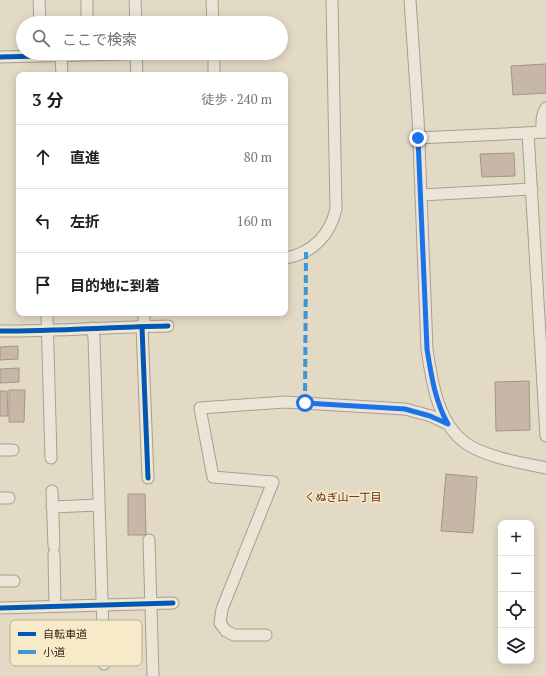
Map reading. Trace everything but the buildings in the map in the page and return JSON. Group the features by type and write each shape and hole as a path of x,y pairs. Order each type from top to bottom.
{"street":[{"path":"39,0 40,16"},
{"path":"87,0 87,16"},
{"path":"135,0 136,16"},
{"path":"212,0 213,16"},
{"path":"288,258 306,252 317,244 326,234 334,220 336,209 332,0"},
{"path":"410,0 421,195 427,349 442,415 453,432 461,440 471,446 494,455 546,468"},
{"path":"0,57 16,56"},
{"path":"61,60 62,72"},
{"path":"136,60 137,72"},
{"path":"214,60 214,72"},
{"path":"418,138 544,132 542,117 546,108"},
{"path":"528,133 546,436"},
{"path":"421,195 532,189"},
{"path":"47,316 51,458"},
{"path":"144,316 148,478"},
{"path":"0,331 48,331 168,326"},
{"path":"92,328 94,337 103,620"},
{"path":"266,635 234,635 226,631 220,623 222,609 273,482 213,477 200,408 285,402 405,409 430,416 448,424"},
{"path":"0,450 13,450"},
{"path":"52,491 55,606"},
{"path":"52,507 99,505"},
{"path":"149,540 153,676"},
{"path":"0,581 14,580"},
{"path":"0,608 173,603"}],"marked path":[{"path":"305,403 306,252"}],"cycle path":[{"path":"0,57 16,57"},
{"path":"0,331 168,326"},
{"path":"142,327 148,478"},
{"path":"0,608 173,603"}],"district":[{"name":"くぬぎ山一丁目","path":"343,497"}],"route":[{"path":"305,403 405,409 430,416 448,424 442,415 427,349 418,138"}]}
